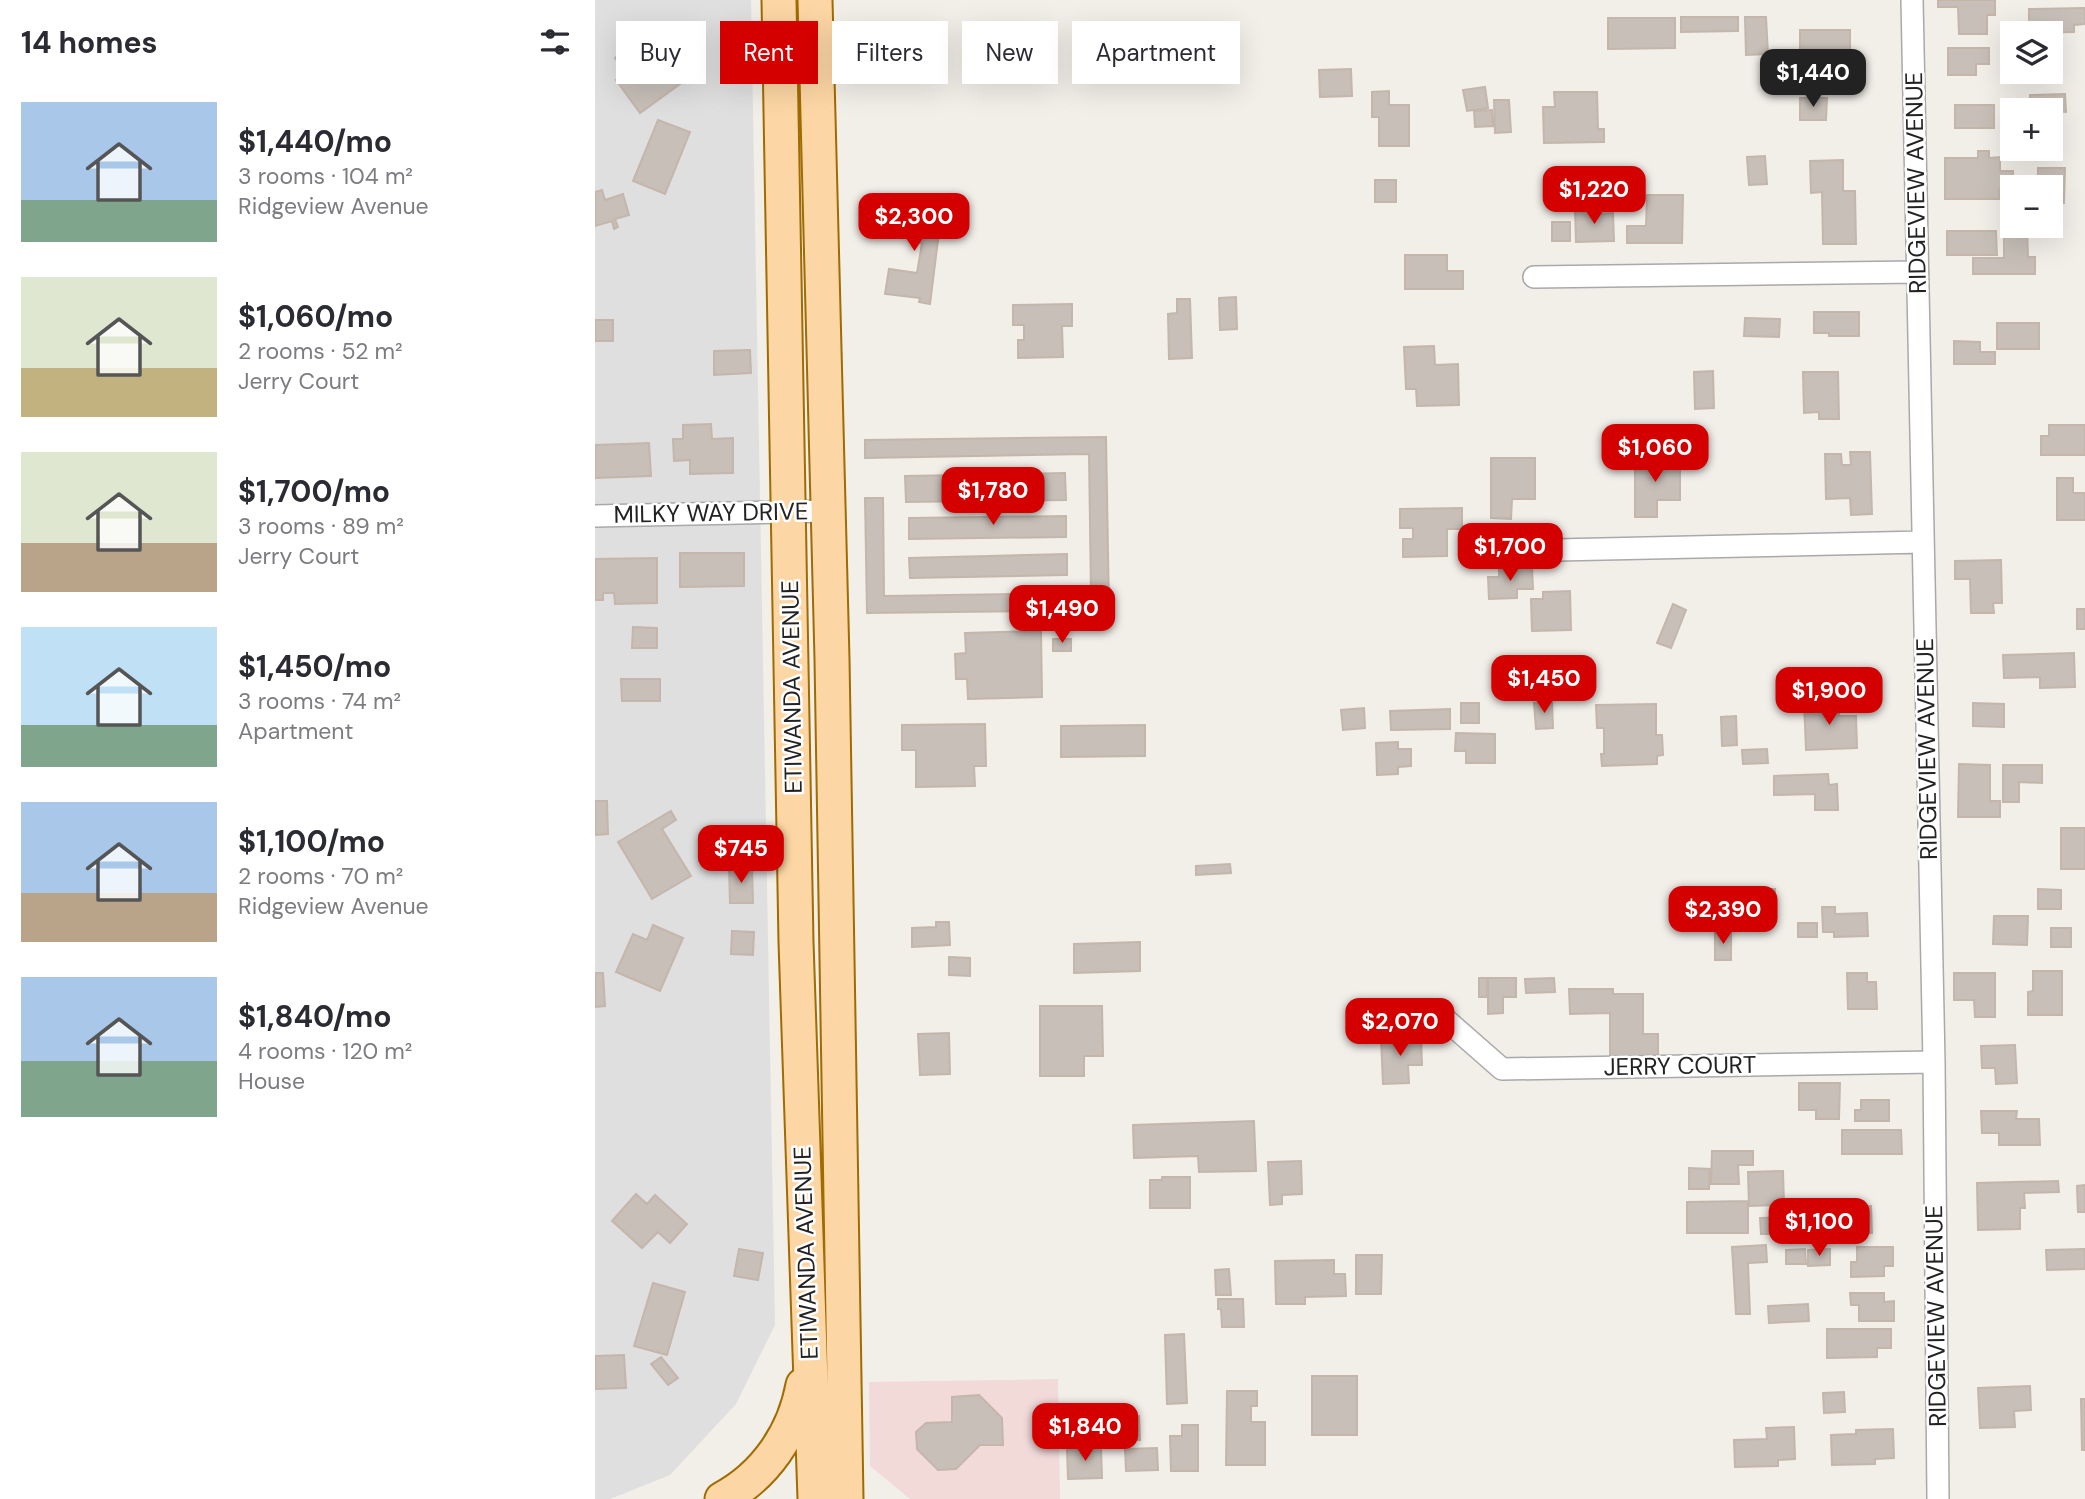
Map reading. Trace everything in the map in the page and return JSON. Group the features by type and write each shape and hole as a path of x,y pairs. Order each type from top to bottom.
{"main road":[{"name":"ETIWANDA AVENUE","path":"779,0 796,942 815,1499"},
{"name":"ETIWANDA AVENUE","path":"814,0 828,511 846,1499"},
{"path":"722,1499 753,1478 772,1458 785,1437 801,1396 810,1352"}],"street":[{"name":"RIDGEVIEW AVENUE","path":"1912,0 1934,1062 1938,1499"},
{"path":"1534,277 1917,272"},
{"name":"MILKY WAY DRIVE","path":"595,516 828,511"},
{"path":"1530,545 1557,550 1923,542"},
{"name":"JERRY COURT","path":"1445,1019 1502,1069 1934,1062"}],"shaded area":[{"path":"595,0 751,0 751,21 720,21 720,84 753,84 775,1325 736,1404 670,1475 610,1499 595,1499"},
{"path":"1058,1379 1060,1499 910,1499 870,1466 869,1382"}],"building":[{"path":"1938,0 1995,0 1995,15 1987,15 1987,34 1959,34 1958,7 1938,7"},
{"path":"2085,8 2085,24 2074,25 2074,32 2063,32 2063,21 2029,21 2029,9"},
{"path":"1681,17 1738,17 1738,31 1681,32"},
{"path":"1745,17 1766,17 1768,54 1746,55"},
{"path":"1608,18 1675,18 1675,48 1608,49"},
{"path":"1800,30 1850,30 1850,59 1800,59"},
{"path":"1948,48 1989,48 1989,64 1976,64 1976,75 1948,75"},
{"path":"1351,69 1352,96 1320,97 1319,70"},
{"path":"619,84 680,84 640,113"},
{"path":"1485,87 1488,108 1467,111 1463,90"},
{"path":"1389,91 1389,105 1409,105 1409,146 1379,146 1379,117 1372,117 1372,92"},
{"path":"1554,92 1597,92 1598,129 1604,129 1604,142 1544,143 1543,107 1555,107"},
{"path":"2065,94 2066,112 2063,112 2063,98 2030,98 2030,95"},
{"path":"1800,98 1827,98 1826,120 1800,120"},
{"path":"1494,100 1509,100 1511,132 1495,133"},
{"path":"1955,105 1994,105 1994,128 1955,128"},
{"path":"1492,110 1493,126 1475,127 1474,111"},
{"path":"658,120 690,132 665,194 633,181"},
{"path":"1978,151 1989,151 1989,158 2000,157 2000,171 2013,171 2013,175 2000,175 1999,199 1945,199 1945,158 1978,158"},
{"path":"1765,156 1767,184 1749,185 1747,157"},
{"path":"1843,160 1843,191 1855,191 1856,244 1823,244 1822,192 1811,193 1810,161"},
{"path":"2038,168 2065,168 2064,203 2063,175 2038,175"},
{"path":"1375,180 1396,180 1396,202 1375,202"},
{"path":"602,190 605,200 623,194 629,215 615,219 618,227 614,229 612,221 595,226 595,192"},
{"path":"1647,195 1683,195 1682,243 1627,243 1627,226 1646,226"},
{"path":"889,209 941,216 930,304 919,302 920,298 885,294 889,269 917,273 922,243 912,241 912,238 889,237 890,230 872,228 873,221 887,224"},
{"path":"1575,209 1592,209 1592,214 1613,213 1614,241 1576,242"},
{"path":"1552,222 1570,222 1570,241 1552,241"},
{"path":"1947,231 1996,231 1997,255 1947,255"},
{"path":"2004,238 2027,238 2028,257 2035,257 2035,274 1973,274 1973,258 2004,258"},
{"path":"1405,255 1447,255 1447,271 1463,271 1463,289 1405,289"},
{"path":"1236,297 1237,329 1220,330 1219,298"},
{"path":"1177,299 1190,299 1192,358 1169,359 1168,314 1177,313"},
{"path":"1072,304 1072,326 1062,326 1063,357 1018,358 1018,340 1024,340 1024,325 1013,325 1013,305"},
{"path":"1814,312 1859,312 1859,336 1814,333"},
{"path":"1745,318 1780,319 1779,337 1744,336"},
{"path":"595,320 613,320 613,341 595,341"},
{"path":"1997,323 2039,323 2039,349 1997,349"},
{"path":"1954,341 1980,342 1980,352 1995,352 1995,364 1954,364"},
{"path":"1434,346 1435,365 1458,364 1459,405 1417,406 1416,389 1406,389 1404,347"},
{"path":"750,350 751,373 714,375 714,351"},
{"path":"1713,371 1714,408 1695,409 1694,372"},
{"path":"1803,372 1838,372 1839,419 1819,419 1819,412 1804,413"},
{"path":"711,424 712,439 733,438 733,473 690,474 690,460 674,461 673,439 683,439 683,425"},
{"path":"2049,425 2085,425 2085,455 2041,455 2041,436 2049,436"},
{"path":"1106,437 1109,610 867,613 865,498 883,498 884,596 1091,593 1089,454 865,458 865,440"},
{"path":"649,443 651,476 595,478 595,445"},
{"path":"1850,452 1870,452 1872,514 1851,515 1850,498 1826,499 1825,454 1841,454 1842,465 1851,465"},
{"path":"1635,455 1654,455 1654,467 1663,467 1663,457 1680,457 1680,500 1657,500 1657,517 1635,517"},
{"path":"1491,458 1535,458 1535,499 1512,499 1511,519 1491,518"},
{"path":"1065,473 1066,500 906,502 905,476"},
{"path":"2057,478 2073,478 2073,493 2085,493 2085,520 2057,520"},
{"path":"1462,508 1462,529 1447,529 1447,556 1403,557 1403,539 1413,539 1413,528 1400,528 1400,509"},
{"path":"1066,516 1066,537 909,539 909,518"},
{"path":"680,553 744,553 744,586 680,587"},
{"path":"1067,554 1067,575 910,578 909,558"},
{"path":"657,558 657,603 615,604 614,593 603,593 603,600 595,600 595,559"},
{"path":"2001,560 2002,603 1993,603 1994,613 1971,613 1970,579 1955,579 1955,561"},
{"path":"1532,567 1533,589 1517,589 1517,598 1489,599 1488,577 1499,577 1499,568"},
{"path":"1570,591 1571,630 1532,631 1531,599 1543,599 1543,592"},
{"path":"1673,604 1686,610 1671,648 1657,643"},
{"path":"2077,609 2085,609 2085,629 2077,629"},
{"path":"633,627 657,628 657,648 632,648"},
{"path":"1041,631 1042,697 968,699 967,679 956,679 955,654 966,653 965,633"},
{"path":"1053,639 1071,639 1071,651 1053,651"},
{"path":"2074,653 2075,687 2040,688 2040,677 2004,678 2003,655"},
{"path":"621,679 660,679 660,701 622,701"},
{"path":"1839,701 1839,716 1856,716 1857,748 1806,750 1804,702"},
{"path":"1552,702 1553,728 1536,729 1534,703"},
{"path":"1461,703 1479,703 1479,723 1461,723"},
{"path":"1973,703 2004,704 2004,727 1973,726"},
{"path":"1656,704 1656,735 1662,735 1663,755 1657,756 1657,764 1602,766 1604,728 1597,728 1596,705"},
{"path":"1364,708 1365,728 1343,730 1341,710"},
{"path":"1450,709 1450,729 1391,730 1390,711"},
{"path":"1736,716 1737,745 1722,746 1721,717"},
{"path":"985,724 986,766 974,766 975,786 916,787 916,750 902,750 902,725"},
{"path":"1145,725 1145,756 1061,757 1061,726"},
{"path":"1456,733 1495,734 1495,763 1466,763 1466,751 1455,751"},
{"path":"1398,742 1398,749 1411,749 1411,766 1398,767 1398,774 1377,775 1376,743"},
{"path":"1767,749 1768,763 1743,764 1742,750"},
{"path":"1959,764 1990,765 1990,801 2000,801 2000,817 1958,817"},
{"path":"2003,765 2042,765 2042,783 2019,782 2019,802 2003,802"},
{"path":"1828,774 1829,785 1837,784 1838,810 1815,810 1815,794 1774,795 1774,776"},
{"path":"595,801 607,801 608,834 595,835"},
{"path":"671,811 676,820 662,829 691,876 652,899 618,842"},
{"path":"2061,828 2085,828 2085,869 2061,869"},
{"path":"1230,864 1231,873 1196,875 1196,866"},
{"path":"729,867 752,867 753,903 730,903"},
{"path":"1753,889 1775,889 1775,922 1753,922"},
{"path":"2038,889 2061,890 2061,909 2038,909"},
{"path":"1822,907 1835,907 1835,914 1867,913 1868,936 1834,937 1834,932 1823,932"},
{"path":"1994,916 2028,916 2027,945 1993,944"},
{"path":"936,922 949,922 950,945 912,947 912,928 936,927"},
{"path":"1798,923 1817,923 1817,937 1798,937"},
{"path":"653,925 683,938 660,991 616,972 633,934 647,940"},
{"path":"2051,928 2071,928 2071,947 2051,947"},
{"path":"732,931 754,932 753,955 731,954"},
{"path":"1715,933 1731,933 1731,960 1715,960"},
{"path":"1140,942 1140,971 1074,973 1074,944"},
{"path":"949,957 970,958 970,976 949,975"},
{"path":"2033,971 2062,971 2062,1015 2028,1015 2028,992 2033,991"},
{"path":"595,973 603,973 605,1006 595,1007"},
{"path":"1847,973 1867,973 1867,982 1876,982 1877,1009 1848,1009"},
{"path":"1954,973 1995,973 1995,1017 1975,1017 1974,1000 1954,1000"},
{"path":"1479,978 1487,978 1487,997 1479,997"},
{"path":"1488,978 1516,978 1516,997 1503,997 1503,1013 1488,1014"},
{"path":"1554,978 1555,992 1526,993 1525,979"},
{"path":"1569,989 1613,989 1613,994 1643,994 1643,1034 1658,1034 1658,1057 1610,1057 1610,1013 1570,1014"},
{"path":"1040,1006 1102,1006 1103,1056 1084,1056 1084,1076 1040,1076"},
{"path":"949,1033 950,1074 920,1075 918,1034"},
{"path":"1421,1037 1422,1065 1408,1065 1409,1083 1383,1084 1381,1039"},
{"path":"2015,1045 2017,1083 1996,1084 1995,1068 1982,1068 1981,1046"},
{"path":"1799,1083 1840,1083 1839,1119 1816,1119 1816,1110 1799,1110"},
{"path":"1861,1100 1889,1100 1889,1121 1855,1121 1855,1110 1861,1110"},
{"path":"1981,1111 2017,1111 2016,1119 2039,1119 2040,1145 1999,1145 1999,1133 1982,1133"},
{"path":"1254,1121 1256,1171 1199,1172 1198,1156 1134,1158 1133,1125"},
{"path":"1842,1130 1901,1130 1902,1154 1842,1154"},
{"path":"1712,1151 1753,1151 1753,1165 1738,1165 1739,1184 1711,1184"},
{"path":"1301,1161 1302,1194 1282,1195 1282,1204 1270,1205 1268,1162"},
{"path":"1689,1168 1710,1169 1709,1189 1689,1189"},
{"path":"1783,1171 1784,1205 1749,1206 1748,1172"},
{"path":"1162,1177 1190,1177 1190,1208 1150,1208 1150,1180 1162,1180"},
{"path":"2058,1181 2059,1192 2024,1193 2025,1208 2020,1208 2020,1229 1978,1230 1977,1183"},
{"path":"2085,1185 2085,1212 2078,1212 2077,1186"},
{"path":"636,1194 647,1204 655,1195 687,1224 670,1243 658,1232 642,1248 612,1221"},
{"path":"1748,1201 1748,1233 1687,1233 1687,1202"},
{"path":"1871,1206 1872,1233 1761,1234 1760,1218 1794,1217 1793,1207"},
{"path":"1766,1245 1767,1262 1748,1263 1750,1314 1736,1314 1732,1247"},
{"path":"1857,1247 1893,1247 1893,1266 1884,1266 1884,1276 1851,1277 1851,1262 1857,1262"},
{"path":"739,1249 763,1253 758,1280 734,1276"},
{"path":"1805,1249 1806,1264 1786,1264 1786,1250"},
{"path":"1830,1249 1830,1265 1808,1266 1808,1250"},
{"path":"2085,1249 2085,1269 2047,1270 2046,1250"},
{"path":"1356,1255 1382,1255 1381,1294 1356,1294"},
{"path":"1334,1260 1334,1274 1345,1274 1346,1296 1305,1297 1305,1304 1276,1304 1275,1261"},
{"path":"1229,1269 1231,1295 1216,1295 1215,1270"},
{"path":"653,1283 685,1292 667,1355 634,1346"},
{"path":"1850,1293 1884,1293 1884,1302 1894,1301 1894,1321 1859,1321 1859,1305 1851,1305"},
{"path":"1218,1299 1243,1299 1244,1327 1222,1327"},
{"path":"1808,1304 1809,1321 1769,1323 1768,1306"},
{"path":"1827,1329 1891,1329 1891,1348 1877,1348 1877,1357 1827,1358"},
{"path":"1184,1334 1187,1403 1167,1404 1165,1335"},
{"path":"624,1355 626,1388 595,1389 595,1356"},
{"path":"661,1357 678,1378 668,1385 651,1364"},
{"path":"1312,1376 1357,1376 1357,1435 1312,1435"},
{"path":"2030,1386 2031,1410 2014,1411 2015,1427 1980,1428 1978,1388"},
{"path":"1227,1391 1257,1391 1257,1406 1251,1406 1251,1422 1265,1422 1265,1465 1226,1465"},
{"path":"1844,1392 1845,1412 1824,1413 1823,1393"},
{"path":"979,1395 1002,1418 1003,1445 980,1445 956,1469 938,1470 917,1449 916,1432 926,1423 952,1422 952,1397"},
{"path":"2081,1399 2085,1399 2085,1450 2082,1450"},
{"path":"1112,1416 1139,1416 1140,1440 1112,1440"},
{"path":"1182,1425 1198,1425 1198,1471 1171,1471 1170,1436 1182,1436"},
{"path":"1794,1427 1795,1459 1778,1460 1778,1466 1735,1467 1734,1440 1767,1439 1766,1428"},
{"path":"1893,1429 1894,1458 1875,1459 1875,1464 1832,1465 1831,1435 1856,1434 1856,1430"},
{"path":"1101,1447 1102,1478 1068,1479 1067,1448"},
{"path":"1157,1448 1158,1470 1126,1471 1125,1449"}]}
